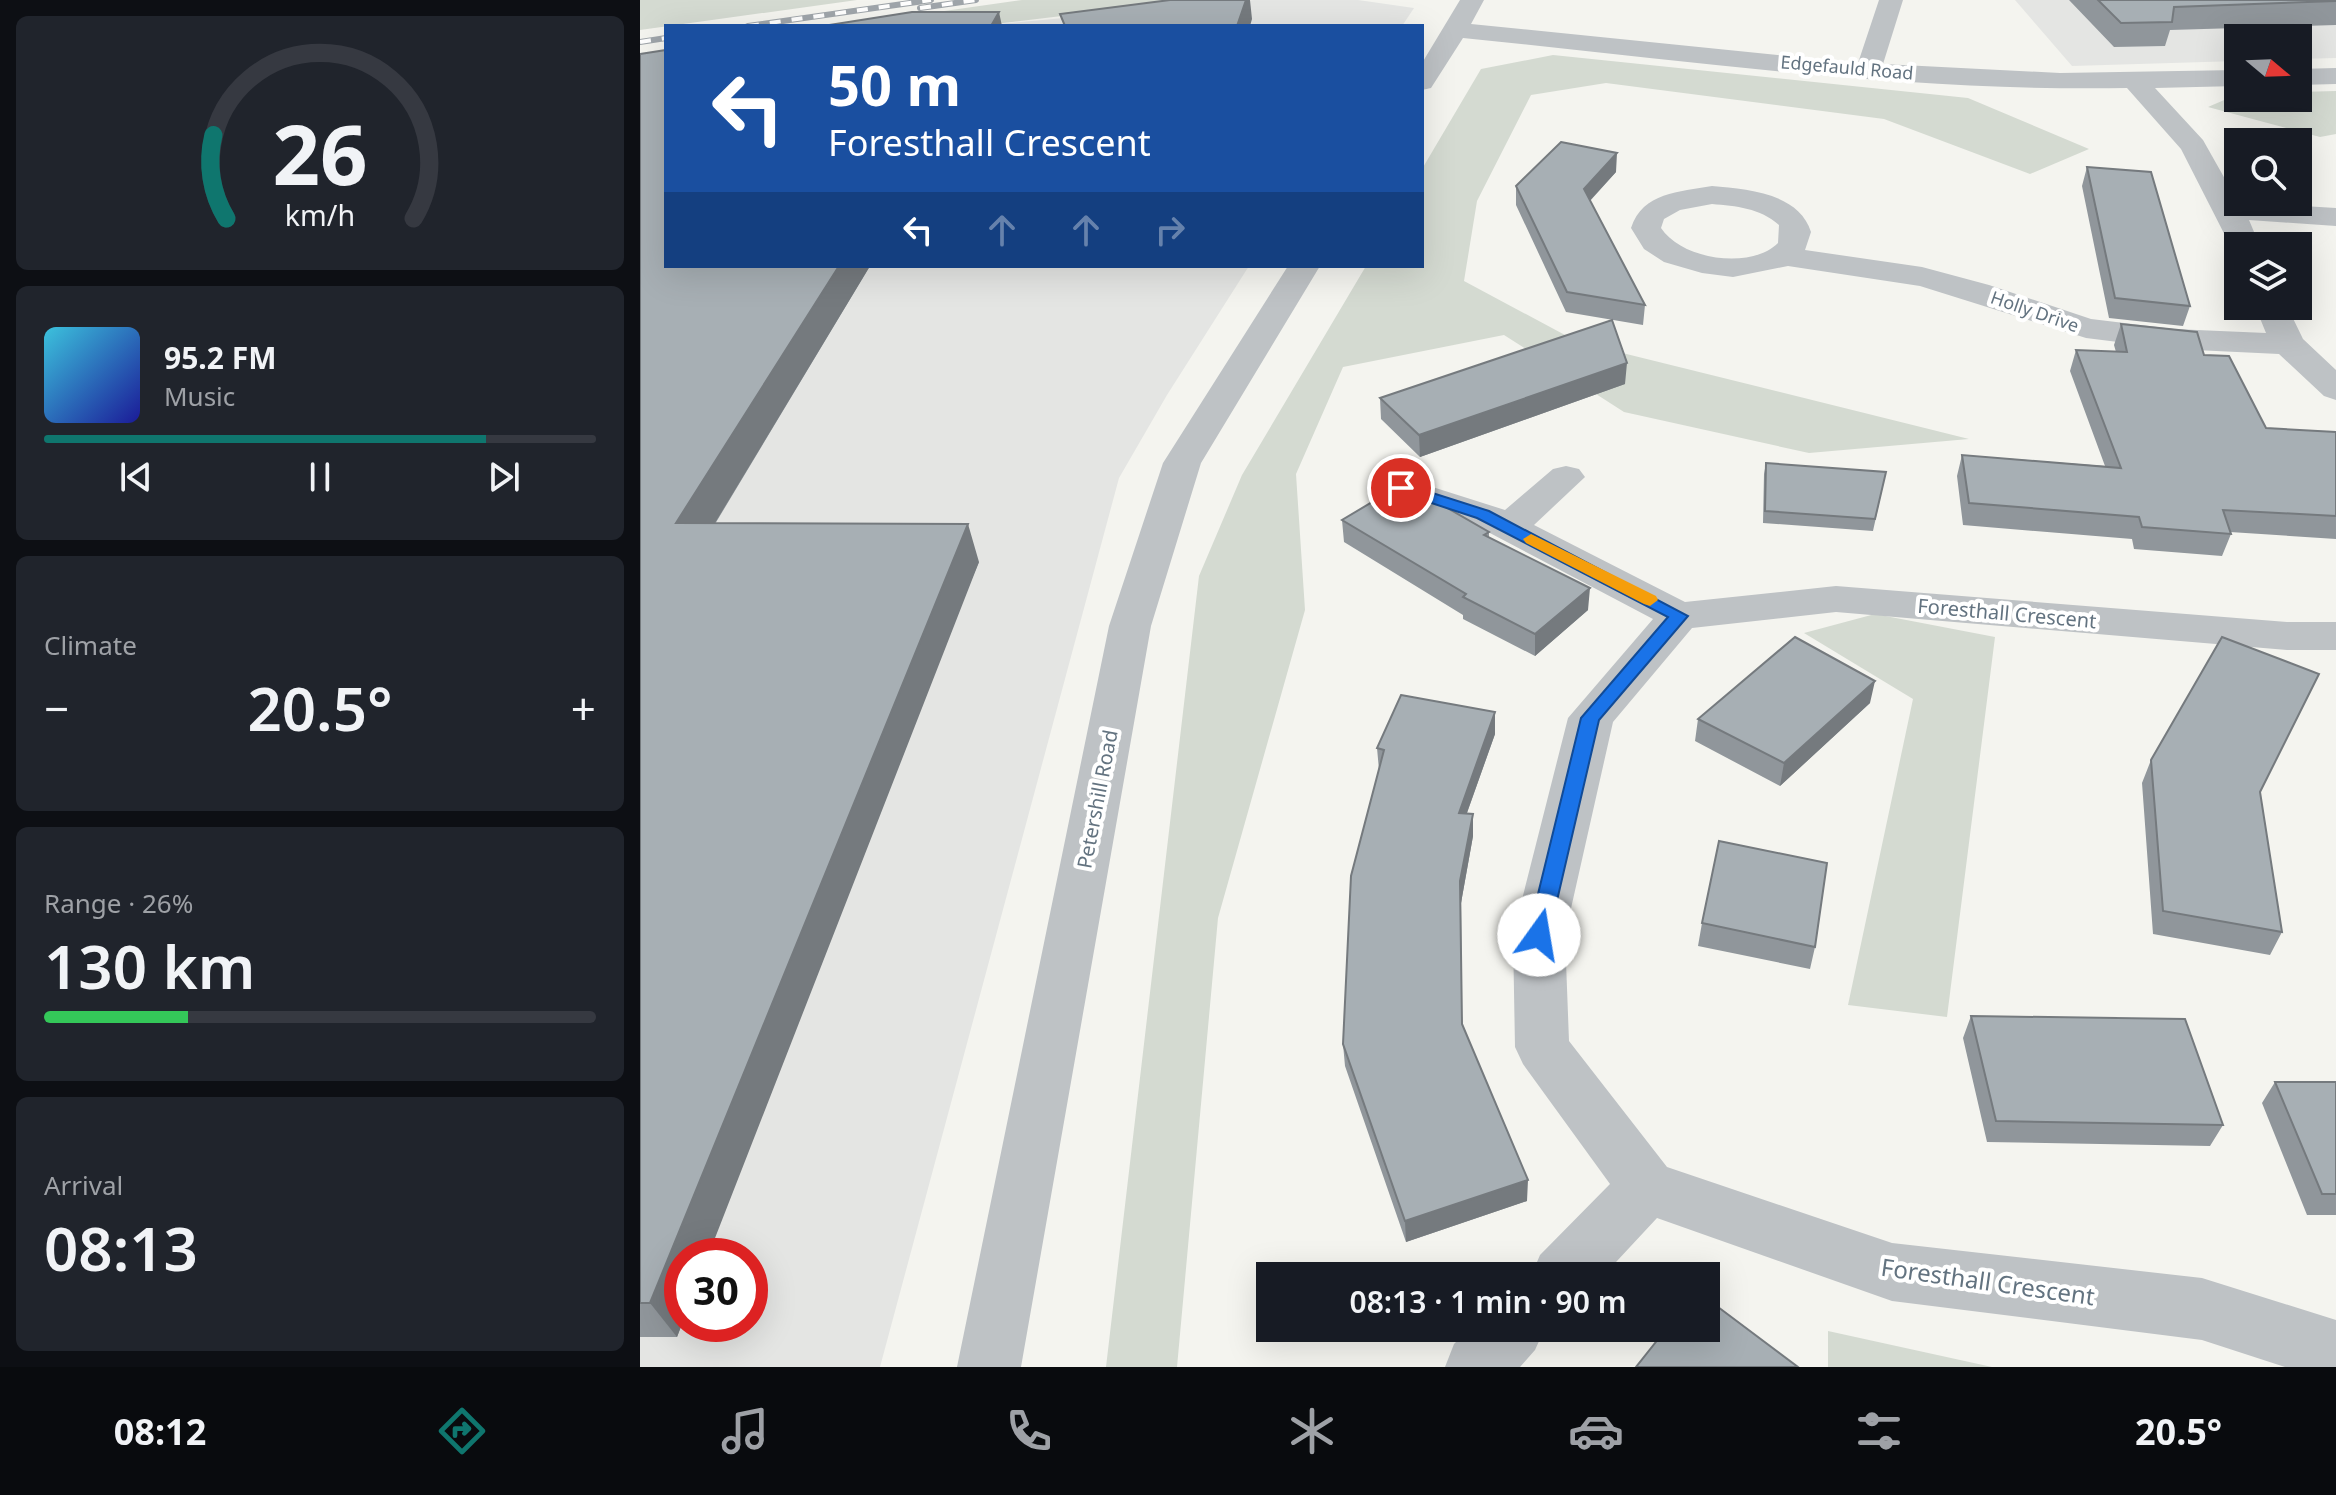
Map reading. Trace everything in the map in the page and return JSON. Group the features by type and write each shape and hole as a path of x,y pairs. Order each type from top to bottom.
{"street":[{"path":"1424,79 1472,0"},
{"path":"1868,71 1891,0"},
{"name":"Edgefauld Road","path":"1456,30 1868,71 1999,79 2224,78"},
{"path":"2312,77 2336,76"},
{"path":"2135,81 2193,146 2224,201"},
{"path":"2312,215 2336,217"},
{"name":"Holly Drive","path":"1785,256 1922,277 2086,328 2174,339 2288,344"},
{"name":"Petershill Road","path":"989,1367 1130,626 1182,463 1303,268"},
{"path":"2277,320 2288,344 2336,389"},
{"path":"1508,527 1566,477"},
{"path":"1401,488 1483,514 1679,616 1591,718 1539,935 1542,1047 1647,1187 1575,1262"},
{"name":"Foresthall Crescent","path":"1679,616 1836,599 2287,636 2336,636"},
{"name":"Foresthall Crescent","path":"1647,1187 1892,1272 2202,1309 2336,1352"},
{"path":"1477,1367 1500,1342"}],"shaded area":[{"path":"640,0 857,0 664,24 664,27 640,30"},
{"path":"1022,0 1195,0 996,24 853,24"},
{"path":"1254,0 1358,0 1414,8 1403,24 1000,24"},
{"path":"2015,0 2336,0 2336,58 2312,59 2312,24 2224,24 2224,61 2072,66"},
{"path":"1553,55 1968,98 2089,149 2030,174 1884,119 1606,83 1531,95 1477,201 1464,281 1578,342 1969,439 1809,453 1624,412 1504,335 1343,367 1296,474 1305,610 1218,918 1177,1367 1106,1367 1199,576 1242,475 1365,268 1424,268 1424,166 1481,69"},
{"path":"640,77 664,268 1248,268 1167,395 1119,478 880,1367 640,1367"},
{"path":"2336,91 2336,134 2320,137 2312,135 2312,128 2286,128 2227,112 2312,112 2312,92"},
{"path":"2224,100 2224,111 2208,107"},
{"path":"1875,614 1995,637 1947,1017 1848,1005 1913,699 1804,633"},
{"path":"1828,1331 1992,1367 1828,1367"}],"building":[{"path":"1170,0 1246,0 1238,24 1064,24 1060,14"},
{"path":"2098,0 2336,1 2174,7 2172,22 2121,23"},
{"path":"912,12 999,12 992,24 836,24"},
{"path":"664,50 664,268 838,268 676,523 968,524 677,1238 664,1238 664,1269 650,1303 640,1303 640,54"},
{"path":"1561,142 1617,153 1584,189 1645,305 1567,292 1516,186"},
{"path":"2087,167 2151,172 2190,306 2115,298"},
{"path":"1612,320 1627,363 1419,435 1380,398"},
{"path":"2121,324 2197,332 2204,355 2229,356 2266,428 2336,432 2336,516 2223,510 2231,534 2142,527 2139,517 1969,503 1962,455 2121,468 2076,350 2127,352"},
{"path":"1766,463 1886,472 1875,519 1765,511"},
{"path":"1404,483 1489,532 1484,535 1590,588 1535,634 1463,597 1466,594 1342,520"},
{"path":"1795,637 1875,681 1784,763 1698,719"},
{"path":"2222,637 2319,674 2260,792 2282,932 2163,911 2151,760"},
{"path":"1401,695 1495,712 1459,813 1473,814 1460,881 1462,1024 1528,1180 1405,1221 1343,1044 1351,876 1384,750 1377,748"},
{"path":"1719,841 1827,863 1815,947 1702,923"},
{"path":"1971,1016 2185,1019 2223,1125 1996,1121"},
{"path":"2275,1082 2336,1082 2336,1194 2322,1194"},
{"path":"1720,1308 1798,1367 1636,1367 1656,1342 1720,1342"}],"railway":[{"path":"762,24 931,0"},
{"path":"920,8 976,0"},
{"path":"640,42 664,38"}],"slow traffic":[{"path":"1531,539 1650,600"}],"route":[{"path":"1401,488 1483,514 1679,616 1591,718 1539,935"}]}
